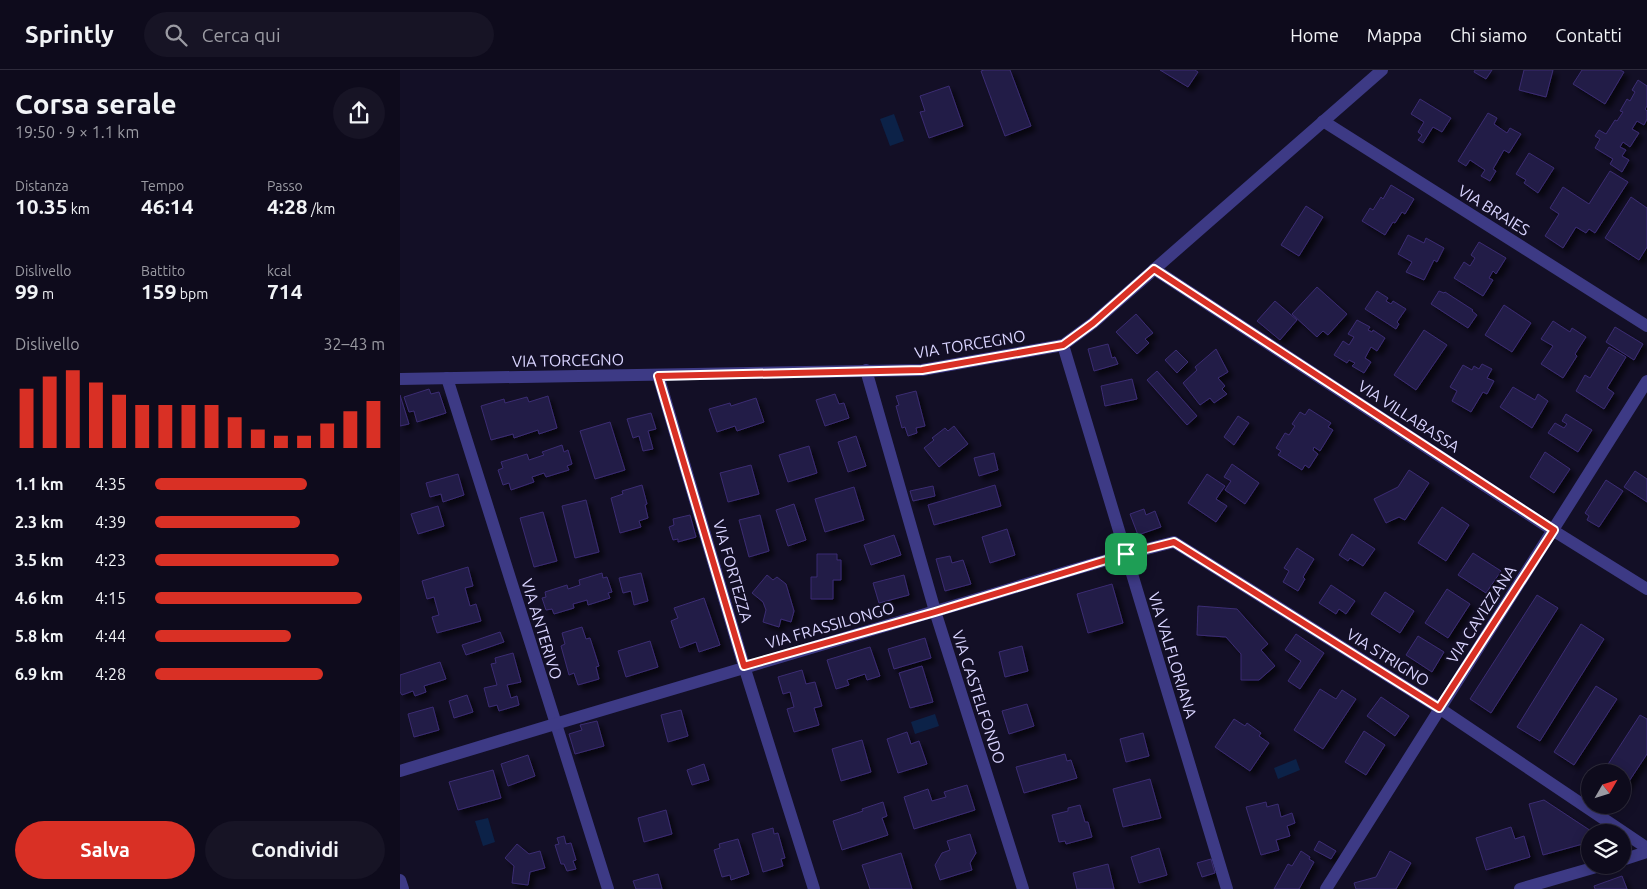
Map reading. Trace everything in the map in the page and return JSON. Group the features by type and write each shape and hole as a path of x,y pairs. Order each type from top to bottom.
{"street":[{"name":"VIA TORCEGNO","path":"400,379 922,370 1063,345 1093,323 1382,70"},
{"name":"VIA BRAIES","path":"1323,121 1647,326"},
{"name":"VIA VILLABASSA","path":"1154,269 1647,589"},
{"name":"VIA VALFLORIANA","path":"1063,345 1227,889"},
{"name":"VIA CASTELFONDO","path":"866,370 935,612 1023,889"},
{"name":"VIA FORTEZZA","path":"658,376 744,666 814,889"},
{"name":"VIA ANTERIVO","path":"447,378 608,889"},
{"name":"VIA CAVIZZANA","path":"1326,889 1647,381"},
{"name":"VIA STRIGNO","path":"1126,554 1174,542 1439,708 1647,848"},
{"name":"VIA FRASSILONGO","path":"400,771 744,666 935,612 1126,554"},
{"path":"1631,857 1647,852"},
{"path":"1520,889 1581,872"},
{"path":"400,880 403,889"}],"water":[{"path":"894,114 904,141 890,146 880,119"},
{"path":"935,714 939,726 915,734 911,722"},
{"path":"1296,759 1300,770 1278,779 1274,768"},
{"path":"488,818 495,842 483,846 475,821"}],"building":[{"path":"1010,70 1031,126 1005,136 981,71"},
{"path":"1160,70 1195,70 1198,72 1188,87"},
{"path":"1475,70 1492,70 1486,79 1474,72"},
{"path":"1524,70 1553,70 1546,97 1519,90"},
{"path":"1582,70 1620,70 1624,72 1605,104 1573,84"},
{"path":"1638,80 1647,86 1647,106 1645,109 1647,111 1647,119 1644,125 1637,121 1632,129 1639,133 1630,147 1623,142 1620,147 1626,150 1622,156 1629,160 1622,172 1610,164 1613,159 1595,148 1600,139 1595,136 1599,130 1606,134 1615,120 1617,121 1623,112 1620,111 1627,99 1630,101 1635,92 1632,90"},
{"path":"949,86 963,126 929,138 920,112 925,111 920,96"},
{"path":"1420,99 1451,118 1442,132 1433,127 1423,143 1418,140 1422,135 1418,132 1424,122 1411,114"},
{"path":"1488,113 1497,118 1494,124 1507,133 1510,128 1521,134 1509,153 1504,150 1493,169 1496,171 1490,181 1481,176 1485,170 1470,160 1466,166 1458,161"},
{"path":"1529,153 1554,168 1538,193 1524,183 1526,180 1516,174"},
{"path":"1610,171 1628,182 1595,233 1589,229 1586,233 1576,227 1563,248 1545,236 1559,214 1550,208 1563,187 1589,204"},
{"path":"1391,185 1414,199 1405,214 1402,212 1385,235 1362,221 1370,208 1373,210 1381,197 1383,199"},
{"path":"1631,197 1647,208 1647,247 1639,260 1605,238"},
{"path":"1306,206 1323,217 1299,256 1281,245"},
{"path":"1408,235 1424,243 1426,238 1444,248 1437,262 1434,260 1424,280 1406,272 1412,262 1398,254"},
{"path":"1479,242 1506,258 1496,274 1493,271 1489,278 1493,280 1483,296 1454,278 1464,262 1470,266 1475,258 1471,255"},
{"path":"1317,287 1347,314 1328,335 1323,331 1317,337 1292,314"},
{"path":"1377,291 1388,298 1386,301 1391,304 1393,301 1406,309 1397,322 1399,324 1396,329 1365,309"},
{"path":"1439,291 1445,292 1473,310 1477,315 1468,328 1431,304"},
{"path":"1275,301 1297,320 1280,340 1257,321"},
{"path":"1504,305 1531,323 1512,352 1485,335"},
{"path":"1136,314 1153,333 1145,339 1149,343 1137,354 1116,332"},
{"path":"1357,320 1370,327 1368,330 1372,332 1373,330 1385,338 1377,351 1371,347 1365,358 1371,362 1364,373 1352,366 1355,363 1349,360 1347,363 1334,355 1343,341 1349,345 1354,337 1348,334"},
{"path":"1553,321 1570,332 1572,328 1586,337 1563,378 1541,364 1553,346 1541,339"},
{"path":"1615,327 1643,344 1634,360 1606,342"},
{"path":"1424,330 1447,345 1416,390 1394,375"},
{"path":"1108,344 1112,358 1115,357 1118,364 1094,371 1088,349"},
{"path":"1609,347 1626,357 1607,388 1614,393 1604,409 1576,391 1585,375 1590,378"},
{"path":"1216,349 1228,372 1218,378 1225,386 1222,389 1227,394 1214,403 1210,398 1200,405 1183,383 1197,370 1195,367"},
{"path":"1176,350 1188,362 1177,373 1165,360"},
{"path":"1482,364 1492,369 1487,378 1494,381 1487,394 1483,392 1471,412 1452,401 1457,391 1450,387 1463,365 1472,370 1474,366 1479,369"},
{"path":"1157,371 1197,416 1187,425 1147,380"},
{"path":"1132,379 1137,399 1105,406 1101,386"},
{"path":"1513,387 1535,400 1538,394 1548,401 1532,428 1500,407"},
{"path":"429,389 431,394 439,392 446,413 417,422 414,411 409,412 404,397"},
{"path":"916,391 925,426 916,428 917,433 908,436 905,427 902,428 896,406 899,405 896,396"},
{"path":"835,394 839,404 844,403 849,418 825,426 816,400"},
{"path":"400,395 409,424 400,426"},
{"path":"548,396 557,428 539,434 538,430 514,438 513,434 491,440 481,406 504,399 505,403 527,397 529,402"},
{"path":"756,398 764,422 737,431 735,426 717,432 709,409 730,403 731,406"},
{"path":"1309,409 1331,423 1328,427 1333,430 1320,451 1314,447 1313,450 1318,454 1309,468 1305,465 1302,470 1278,455 1281,451 1276,448 1285,433 1289,435 1295,426 1292,424 1300,412 1305,415"},
{"path":"651,413 656,429 648,431 653,449 643,451 639,436 633,438 627,419"},
{"path":"1566,414 1592,430 1578,452 1548,433 1555,423 1564,428 1567,424 1562,421"},
{"path":"1238,416 1249,423 1234,445 1224,437"},
{"path":"610,422 625,470 595,479 580,431"},
{"path":"954,426 968,444 939,467 924,448 934,440 932,438 945,428 948,431"},
{"path":"856,436 866,466 848,472 838,442"},
{"path":"562,445 564,452 568,450 572,464 567,466 569,470 546,477 544,473 532,477 534,482 511,490 509,483 503,485 498,470 503,468 501,462 527,454 529,460 544,455 542,452"},
{"path":"809,446 817,473 788,482 779,455"},
{"path":"1545,452 1570,469 1554,493 1530,477"},
{"path":"994,453 998,470 979,476 974,458"},
{"path":"1232,464 1259,483 1245,504 1225,490 1231,481 1224,477"},
{"path":"751,465 759,494 728,502 720,473"},
{"path":"1409,470 1429,483 1405,520 1399,517 1386,523 1374,499 1398,487"},
{"path":"1635,471 1647,479 1647,502 1624,487"},
{"path":"458,474 464,495 443,502 441,494 430,497 426,483"},
{"path":"1207,474 1225,486 1216,499 1227,506 1216,522 1188,503"},
{"path":"1606,480 1623,491 1599,527 1587,520 1589,516 1585,513"},
{"path":"642,485 647,504 645,505 648,518 639,521 641,527 620,533 611,498 623,494 622,491"},
{"path":"995,485 1001,506 934,525 928,505"},
{"path":"933,486 935,496 913,501 910,491"},
{"path":"854,487 864,520 825,532 815,499"},
{"path":"586,500 599,552 575,558 562,506"},
{"path":"794,504 806,540 788,546 776,510"},
{"path":"438,506 444,526 418,534 411,514"},
{"path":"1442,507 1469,525 1446,561 1418,543"},
{"path":"1144,509 1146,515 1155,511 1161,527 1138,535 1130,514"},
{"path":"543,512 557,561 534,567 520,518"},
{"path":"690,515 696,537 678,542 678,539 673,540 669,527 674,525 673,519"},
{"path":"760,515 769,551 749,557 739,520"},
{"path":"1007,529 1015,555 990,563 982,537"},
{"path":"1352,534 1375,549 1363,566 1350,558 1348,561 1339,555"},
{"path":"894,535 901,555 871,565 864,545"},
{"path":"1297,548 1314,559 1303,577 1305,579 1298,591 1283,582 1289,571 1284,568"},
{"path":"1473,553 1501,571 1486,593 1458,575"},
{"path":"817,554 837,554 837,560 841,560 841,580 833,580 833,599 811,599 811,577 817,577"},
{"path":"950,556 952,563 963,560 971,584 945,591 936,559"},
{"path":"468,567 473,586 465,588 470,606 476,604 481,621 437,633 432,617 439,615 434,597 427,599 422,581"},
{"path":"602,573 603,578 607,577 612,592 608,593 610,598 588,605 587,600 573,604 574,608 554,614 552,609 546,610 542,598 546,597 545,592 567,585 568,589 580,585 579,580"},
{"path":"641,573 648,601 634,605 631,591 623,593 619,578"},
{"path":"767,575 773,580 777,577 786,584 794,611 791,622 781,619 779,627 763,622 766,610 763,602 752,593"},
{"path":"904,575 909,595 879,603 873,583"},
{"path":"1112,584 1123,623 1088,633 1077,594"},
{"path":"1331,585 1355,601 1346,614 1339,609 1336,614 1319,603"},
{"path":"1447,589 1470,604 1448,638 1425,623"},
{"path":"1385,592 1414,611 1400,633 1371,614"},
{"path":"1537,595 1558,608 1491,713 1470,699"},
{"path":"704,598 720,645 699,652 696,642 680,648 671,621 678,618 674,608"},
{"path":"1198,606 1237,609 1268,644 1261,650 1275,666 1259,680 1241,680 1241,654 1226,637 1197,635"},
{"path":"1581,624 1604,639 1540,741 1517,727"},
{"path":"582,627 586,639 590,638 599,666 596,667 599,679 578,685 574,673 569,675 561,646 565,644 562,633"},
{"path":"500,632 504,642 466,655 462,645"},
{"path":"1296,634 1324,653 1300,689 1288,681 1301,661 1285,650"},
{"path":"1418,636 1444,652 1432,672 1406,655"},
{"path":"925,638 931,658 894,669 888,649"},
{"path":"650,641 658,667 626,677 618,651"},
{"path":"1022,646 1028,671 1005,677 999,652"},
{"path":"870,647 880,676 867,680 865,674 847,680 849,685 836,689 827,660"},
{"path":"513,653 521,682 507,685 511,698 517,696 519,705 499,711 497,705 489,707 484,688 497,685 491,664 496,663 495,658"},
{"path":"440,662 446,679 424,686 426,692 415,696 413,691 402,695 400,692 400,675"},
{"path":"922,666 933,702 910,708 899,673"},
{"path":"802,670 806,684 815,682 822,706 814,708 819,725 794,732 787,709 794,707 790,692 783,694 778,677"},
{"path":"1596,686 1617,699 1574,765 1554,752"},
{"path":"1320,689 1336,699 1342,690 1356,699 1323,749 1294,730"},
{"path":"467,695 473,712 454,718 449,701"},
{"path":"1381,697 1409,716 1395,736 1367,716"},
{"path":"1027,704 1034,726 1009,734 1002,711"},
{"path":"433,707 439,730 414,737 408,714"},
{"path":"681,710 688,736 668,742 661,715"},
{"path":"1640,715 1647,719 1647,754 1631,778 1631,764 1608,764"},
{"path":"1234,719 1245,726 1247,723 1261,733 1259,736 1269,743 1250,771 1215,747"},
{"path":"597,721 604,746 575,754 569,734 582,730 580,725"},
{"path":"1364,731 1385,745 1366,775 1345,762"},
{"path":"907,732 911,744 919,741 927,764 898,773 887,739"},
{"path":"1143,733 1149,756 1126,762 1120,739"},
{"path":"862,740 871,772 841,781 832,749"},
{"path":"1065,754 1067,761 1071,760 1077,778 1024,793 1016,767"},
{"path":"528,755 535,776 508,786 501,764"},
{"path":"704,764 709,780 692,785 687,770"},
{"path":"493,770 501,798 458,810 449,782"},
{"path":"1150,779 1161,818 1123,827 1113,789"},
{"path":"967,785 975,810 914,829 904,797 928,789 932,801 946,797 944,792"},
{"path":"1544,800 1581,824 1581,844 1543,855 1529,804"},
{"path":"883,802 887,816 882,818 888,835 842,850 833,821"},
{"path":"1266,802 1267,807 1278,804 1281,817 1292,813 1295,823 1287,826 1290,836 1276,840 1279,850 1261,855 1246,807"},
{"path":"1080,805 1085,822 1088,822 1092,837 1066,844 1065,841 1059,842 1052,815 1068,811 1068,808"},
{"path":"666,810 672,834 644,842 638,818"},
{"path":"1511,827 1515,839 1524,836 1530,857 1486,870 1476,838"},
{"path":"773,828 774,834 778,833 785,858 781,859 783,866 763,872 752,834"},
{"path":"970,834 976,853 970,863 972,870 940,880 935,865 942,853 950,850 947,841"},
{"path":"564,836 566,844 571,843 576,860 573,861 576,869 567,871 564,864 561,864 555,845 559,844 557,838"},
{"path":"738,839 749,874 731,880 730,875 722,877 714,850 720,848 719,844"},
{"path":"1319,841 1336,851 1331,859 1314,850"},
{"path":"517,844 529,854 540,851 545,868 530,872 528,885 512,883 514,866 505,858"},
{"path":"1159,848 1167,875 1139,883 1131,857"},
{"path":"1301,851 1314,862 1299,889 1274,889 1288,864 1292,866"},
{"path":"1390,851 1411,863 1396,889 1356,889 1354,883 1376,877"},
{"path":"901,853 912,889 870,889 862,865"},
{"path":"1211,859 1215,873 1202,877 1197,863"},
{"path":"1108,864 1114,889 1077,889 1073,873"},
{"path":"658,874 662,889 636,889 633,881"},
{"path":"1622,876 1627,889 1595,889 1594,886"}],"route":[{"path":"1154,269 1554,530 1439,708 1174,542 1126,554 935,612 744,666 658,376 922,370 1063,345 1093,323 1154,269"}]}
